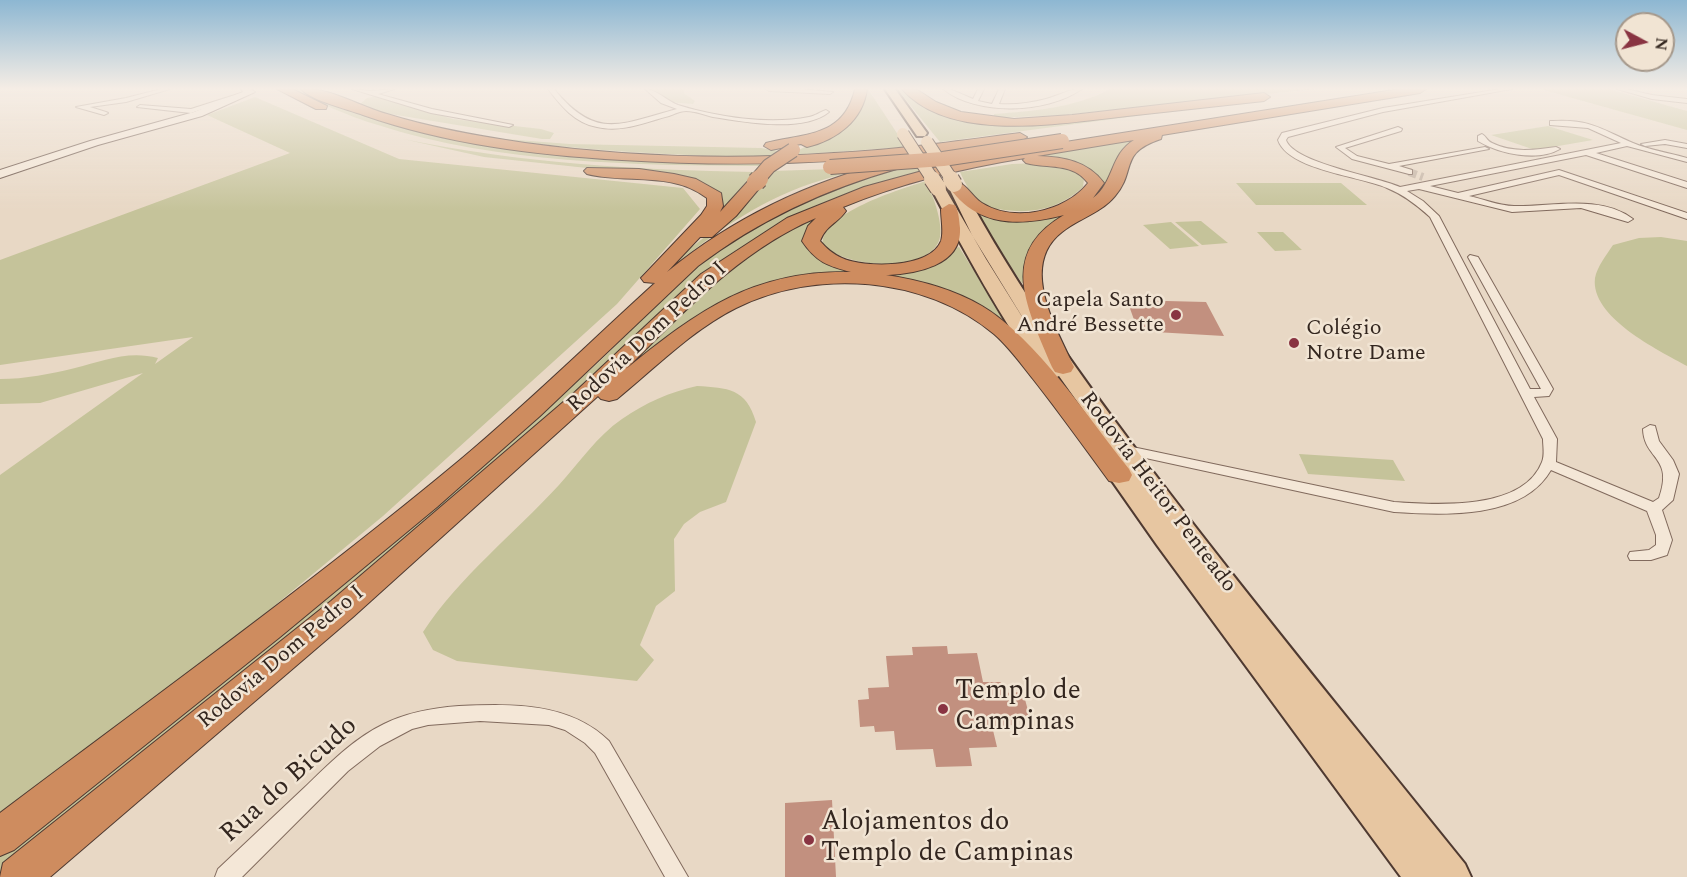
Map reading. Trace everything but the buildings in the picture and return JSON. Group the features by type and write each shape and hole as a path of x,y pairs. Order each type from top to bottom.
{"highway":[{"path":"364,130 381,136"},
{"path":"385,130 487,152 557,160 635,166 830,167 944,159 1130,130"},
{"path":"430,130 501,144 582,153 746,160 834,158 1065,130"},
{"path":"445,130 529,141 758,147 794,143 821,136"},
{"path":"657,271 721,221 769,166 793,150 831,130"},
{"name":"Rodovia Dom Pedro I","path":"0,837 272,627 430,499 538,405 665,284 729,234 775,207 841,180 952,152 1092,130"},
{"name":"Rodovia Dom Pedro I","path":"18,877 342,609 583,397 686,297 724,266 773,234 814,212 870,190 938,187 977,161 1145,130"},
{"path":"1063,367 1037,303 1031,280 1032,262 1045,238 1061,225 1093,207 1110,192 1125,155 1144,141 1178,130"},
{"path":"430,499 594,341 713,211 715,196 703,187 667,178 521,164 442,151"},
{"path":"938,187 950,239 942,253 919,264 887,270 861,268 830,261 814,248 811,241 812,234 825,219 851,204 938,187 1002,161 1043,160 1078,168 1088,172 1096,183 1085,197 1071,207 1037,216 1007,215 984,210 938,187"},
{"path":"342,609 708,316 743,297 796,282 850,278 890,282 944,296 976,311 1018,346 1119,475"}],"main road":[{"name":"Rodovia Heitor Penteado","path":"901,130 938,187 968,245 1019,329 1119,475 1423,877"},
{"name":"Rodovia Heitor Penteado","path":"919,130 938,187 980,235 1063,367 1195,546 1452,877"}],"street":[{"path":"0,174 141,130"},
{"path":"1123,449 1351,500 1394,507 1434,510 1471,507 1523,492 1537,481 1548,464 1550,439 1434,216 1425,205 1400,190 1301,159 1289,152 1282,140 1285,135 1304,130"},
{"path":"1395,130 1340,147 1356,158 1392,165 1409,172"},
{"path":"1600,130 1610,137 1687,160"},
{"path":"1482,136 1481,139 1486,143 1502,149 1533,153 1604,141 1610,137"},
{"path":"1400,190 1586,152 1665,142 1687,146"},
{"path":"1392,165 1485,149"},
{"path":"1586,152 1687,185"},
{"path":"1457,196 1559,172 1687,216"},
{"path":"1423,177 1436,183"},
{"path":"1418,186 1518,210 1581,205 1628,219"},
{"path":"1473,257 1547,389 1545,393 1526,393"},
{"path":"1650,429 1652,442 1668,462 1672,472 1666,500 1654,508"},
{"path":"1548,464 1654,508"},
{"path":"1636,556 1651,555 1661,551 1665,544 1666,536 1658,524 1654,508"},
{"name":"Rua do Bicudo","path":"226,877 358,752 384,734 428,717 501,714 550,716 571,723 591,735 602,747 677,877"}],"shaded area":[{"path":"240,130 331,130 399,159 683,188 700,209 617,304 383,516 186,679 0,818 0,475 143,373 40,403 0,404 0,379 47,374 136,355 158,358 155,364 193,337 0,365 0,260 290,153"},
{"path":"396,130 438,130 554,152 764,162 759,166 663,165 567,160 471,148"},
{"path":"487,130 544,130 554,133 550,139"},
{"path":"895,130 906,147 791,155 839,131"},
{"path":"930,130 1031,130 940,142"},
{"path":"1523,130 1561,130 1593,140 1535,150 1491,135"},
{"path":"1150,134 1142,140 1102,194 1031,250 1026,259 1026,282 1022,283 993,241 975,209 1023,219 1090,200 1102,183 1094,172 1086,168 1024,156"},
{"path":"491,138 570,144 761,148 779,151 771,157 666,154"},
{"path":"403,139 491,154 578,164 755,172 742,195 719,218 721,202 671,177 484,157"},
{"path":"1038,163 1073,170 1084,179 1083,187 1065,200 1046,208 1026,211 1004,210 984,205 978,200 960,172 1012,164"},
{"path":"917,164 920,172 782,223 550,420 0,877 0,853 518,435 600,361 699,264 731,241 799,202 884,172"},
{"path":"864,168 801,187 762,205 712,236 650,284 684,253 719,226 772,171"},
{"path":"926,181 940,221 938,243 929,253 900,263 882,264 847,258 833,253 823,245 825,234 833,223 847,213 863,204"},
{"path":"1236,183 1341,183 1367,205 1256,205"},
{"path":"817,216 804,235 807,247 813,255 823,261 848,270 871,273 889,270 959,247 1009,327 891,279 764,285 606,388 708,287 769,243"},
{"path":"1201,221 1228,243 1202,245 1175,222"},
{"path":"1171,222 1199,246 1170,249 1143,225"},
{"path":"1257,232 1283,232 1302,250 1275,251"},
{"path":"1661,237 1687,241 1687,366 1628,331 1603,306 1596,292 1596,274 1613,245 1639,238"},
{"path":"697,386 727,389 741,396 747,402 756,422 726,502 700,512 684,524 674,539 675,591 656,606 640,645 654,660 637,681 457,661 433,650 423,632 438,612 470,574 542,503 604,433 649,403 677,391"},
{"path":"1299,454 1393,460 1405,481 1308,474"}],"tunnel":[{"path":"1409,172 1423,177"}],"place":[{"name":"Capela Santo André Bessette","path":"1176,315"},
{"name":"Colégio Notre Dame","path":"1294,343"},
{"name":"Templo de Campinas","path":"943,709"},
{"name":"Alojamentos do Templo de Campinas","path":"809,840"}]}
